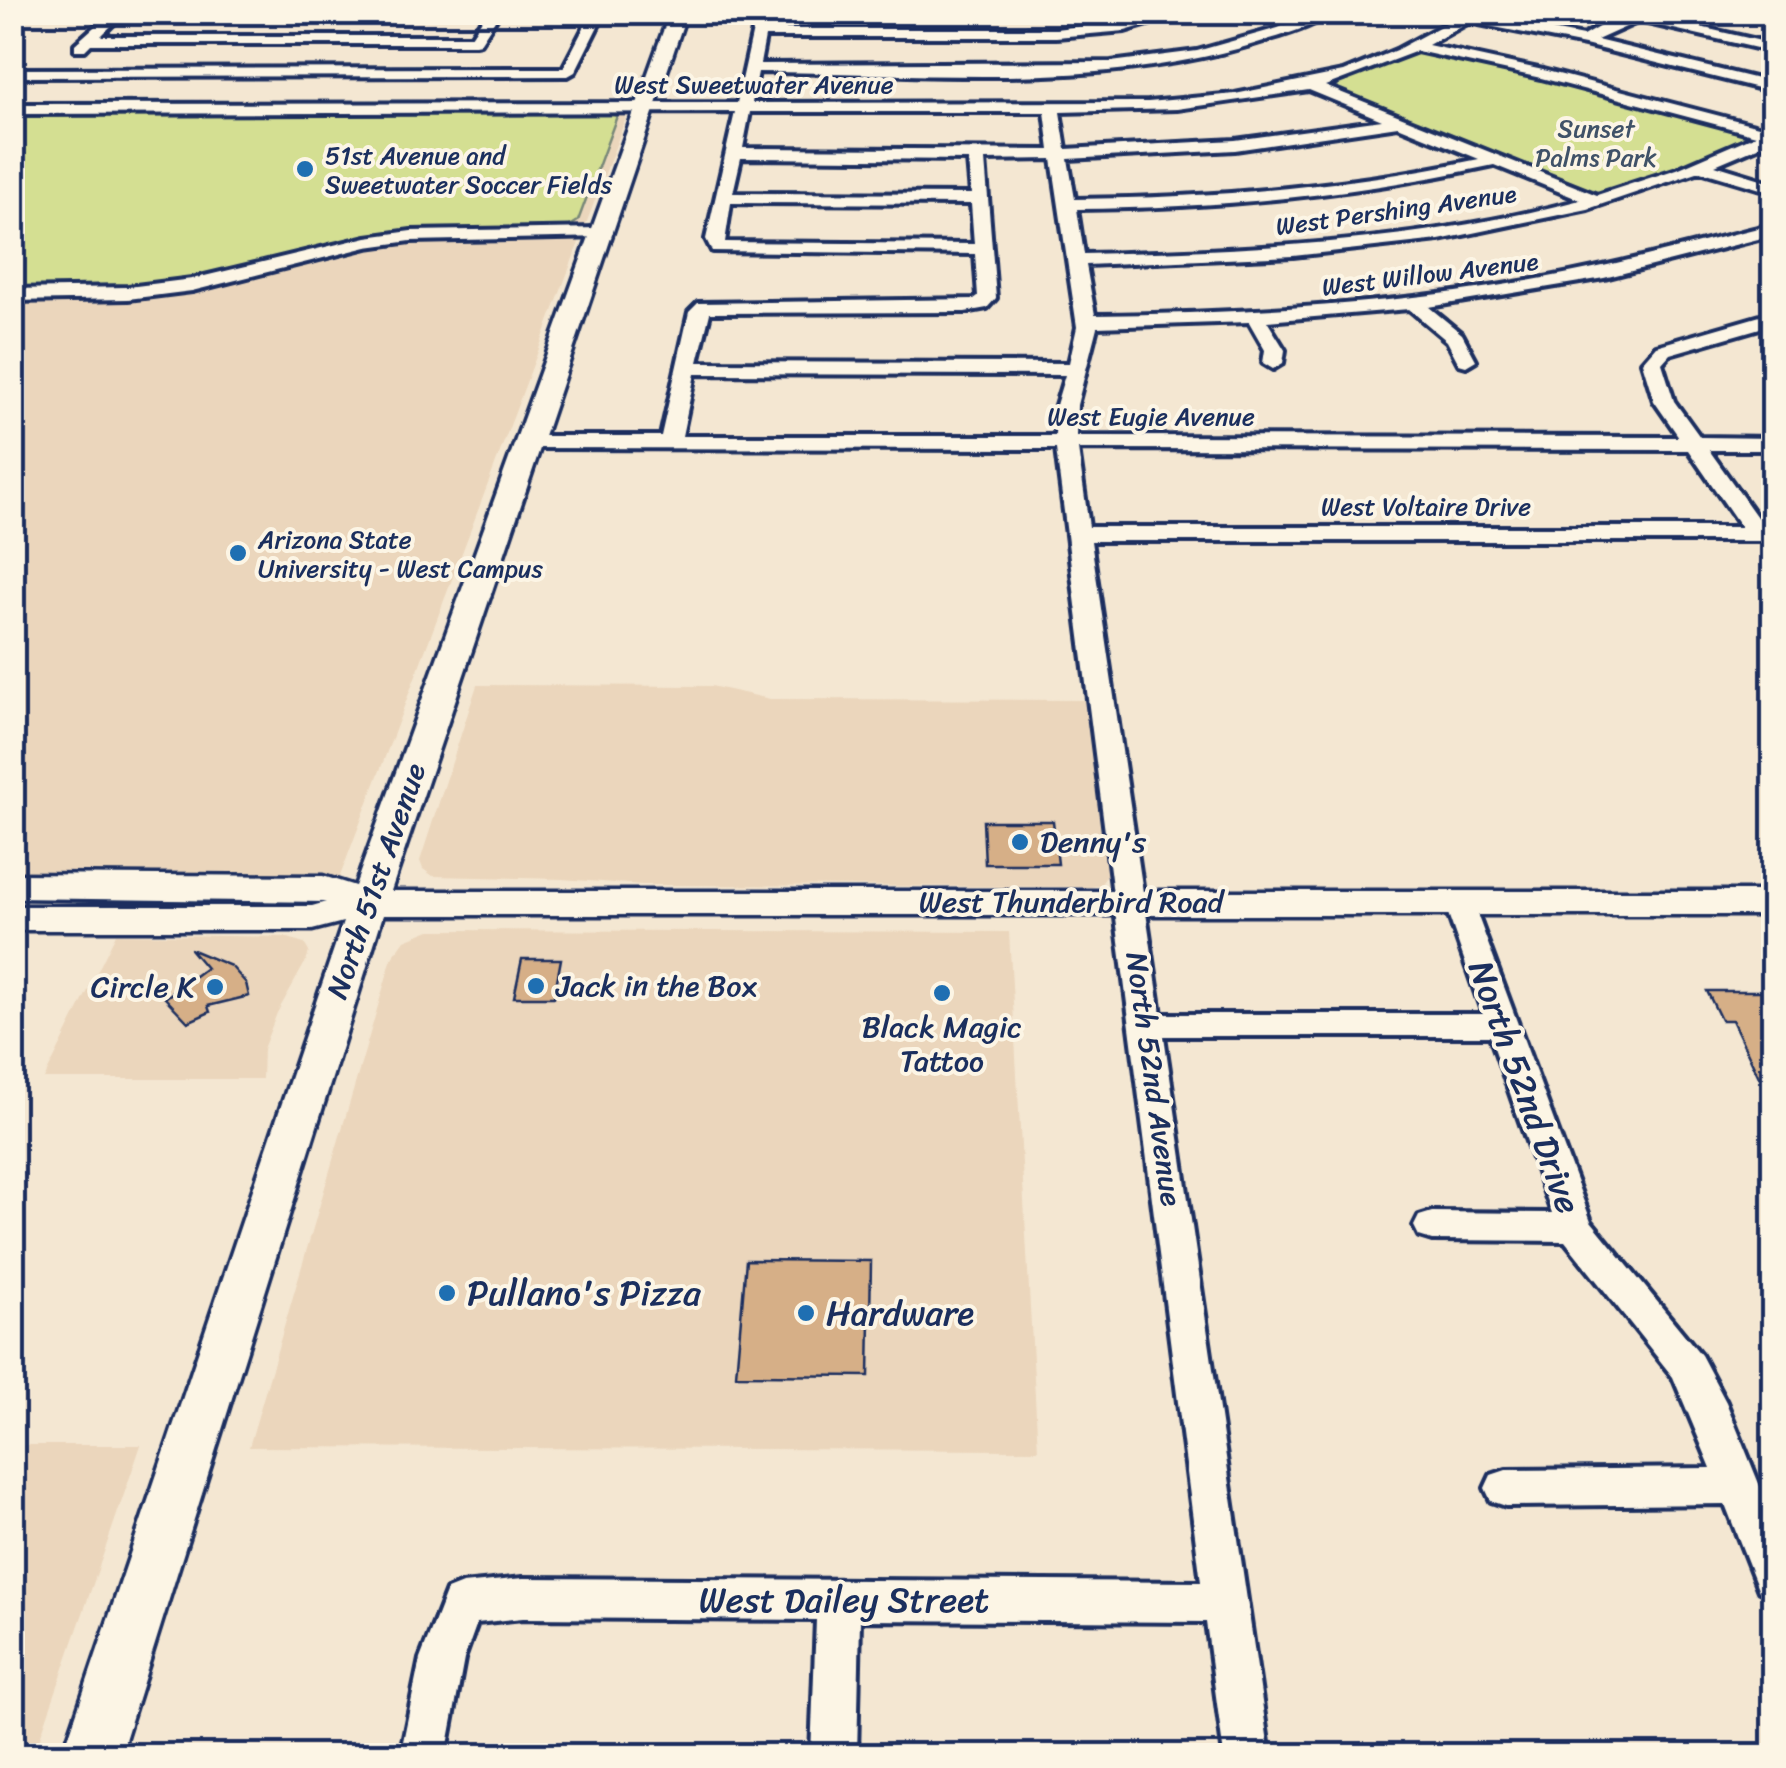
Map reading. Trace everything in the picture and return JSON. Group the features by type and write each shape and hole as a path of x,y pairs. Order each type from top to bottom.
{"main road":[{"name":"North 51st Avenue","path":"91,1756 368,903 679,12"},
{"name":"West Thunderbird Road","path":"12,886 323,888 368,903"},
{"name":"West Thunderbird Road","path":"12,918 312,918 368,903 1774,903"}],"street":[{"path":"51,72 120,12"},
{"path":"88,40 474,40 494,12"},
{"path":"12,72 568,72 598,12"},
{"path":"764,12 714,239 718,247 984,249"},
{"path":"760,33 1036,33 1126,27 1184,12"},
{"path":"752,68 1042,69 1164,62 1246,46 1327,12"},
{"path":"1472,15 1774,88"},
{"name":"West Sweetwater Avenue","path":"12,109 1148,107 1310,85 1373,66 1472,15"},
{"path":"1586,41 1614,24 1639,17 1774,48"},
{"path":"1036,33 1042,69"},
{"path":"1414,46 1543,74 1772,134"},
{"path":"1164,62 1234,98"},
{"path":"194,109 228,72"},
{"path":"1310,85 1597,201"},
{"name":"North 52nd Avenue","path":"1052,110 1086,321 1086,342 1064,404 1066,443 1247,1756"},
{"path":"733,153 1059,156 1246,147 1402,122"},
{"name":"West Pershing Avenue","path":"1074,260 1328,249 1478,228 1597,201 1700,166 1772,134"},
{"path":"670,442 699,312 705,307 980,304 986,298 976,154"},
{"path":"1066,204 1271,196 1376,183 1496,160"},
{"path":"1700,166 1774,188"},
{"path":"724,198 979,199"},
{"name":"West Willow Avenue","path":"1086,321 1254,317 1415,304 1593,277 1774,228"},
{"path":"12,295 128,293 192,284 319,253 411,236 600,234"},
{"path":"1415,304 1455,338 1466,360"},
{"path":"1254,317 1276,350 1273,363"},
{"path":"1766,534 1694,444 1658,391 1652,369 1654,355 1678,344 1774,318"},
{"path":"686,368 1076,369"},
{"name":"West Eugie Avenue","path":"528,442 1774,444"},
{"name":"West Voltaire Drive","path":"1078,534 1766,534"},
{"name":"North 52nd Drive","path":"1459,902 1575,1227 1591,1252 1686,1366 1706,1402 1774,1577"},
{"path":"1147,1025 1502,1025"},
{"path":"1432,1226 1575,1227"},
{"path":"1506,1488 1740,1486"},
{"name":"West Dailey Street","path":"423,1756 442,1659 462,1604 523,1598 1226,1602"},
{"path":"834,1756 838,1600"}],"shaded area":[{"name":"Arizona State University - West Campus","path":"13,110 629,110 339,879 13,878"},
{"path":"477,685 711,686 770,699 1085,700 1108,874 1100,885 1091,887 642,885 433,876 420,861"},
{"path":"430,930 1009,932 1038,1450 249,1447 392,958 405,940"},
{"path":"116,934 285,937 304,943 309,952 306,961 277,1013 263,1049 262,1079 44,1079"},
{"path":"13,1445 141,1445 34,1755 13,1755"}],"green space":[{"name":"Sunset Palms Park","path":"1413,46 1771,134 1597,201 1310,85"},
{"name":"51st Avenue and Sweetwater Soccer Fields","path":"13,113 617,116 578,221 570,226 430,232 167,286 13,293"}],"building":[{"name":"Denny's","path":"983,821 1053,821 1058,864 985,864"},
{"name":"Circle K","path":"190,949 231,966 246,983 249,996 208,1006 210,1012 188,1022 165,998 206,968"},
{"name":"Jack in the Box","path":"522,959 561,959 554,997 514,997"},
{"path":"1707,991 1774,991 1774,1077 1759,1077 1732,1020 1721,1020"},
{"name":"Hardware","path":"746,1260 871,1261 869,1376 736,1375"}],"place":[{"name":"51st Avenue and Sweetwater Soccer Fields","path":"305,169"},
{"name":"Arizona State University - West Campus","path":"238,553"},
{"name":"Denny's","path":"1020,842"},
{"name":"Jack in the Box","path":"536,986"},
{"name":"Circle K","path":"215,987"},
{"name":"Black Magic Tattoo","path":"942,993"},
{"name":"Pullano's Pizza","path":"447,1293"},
{"name":"Hardware","path":"806,1313"}]}
